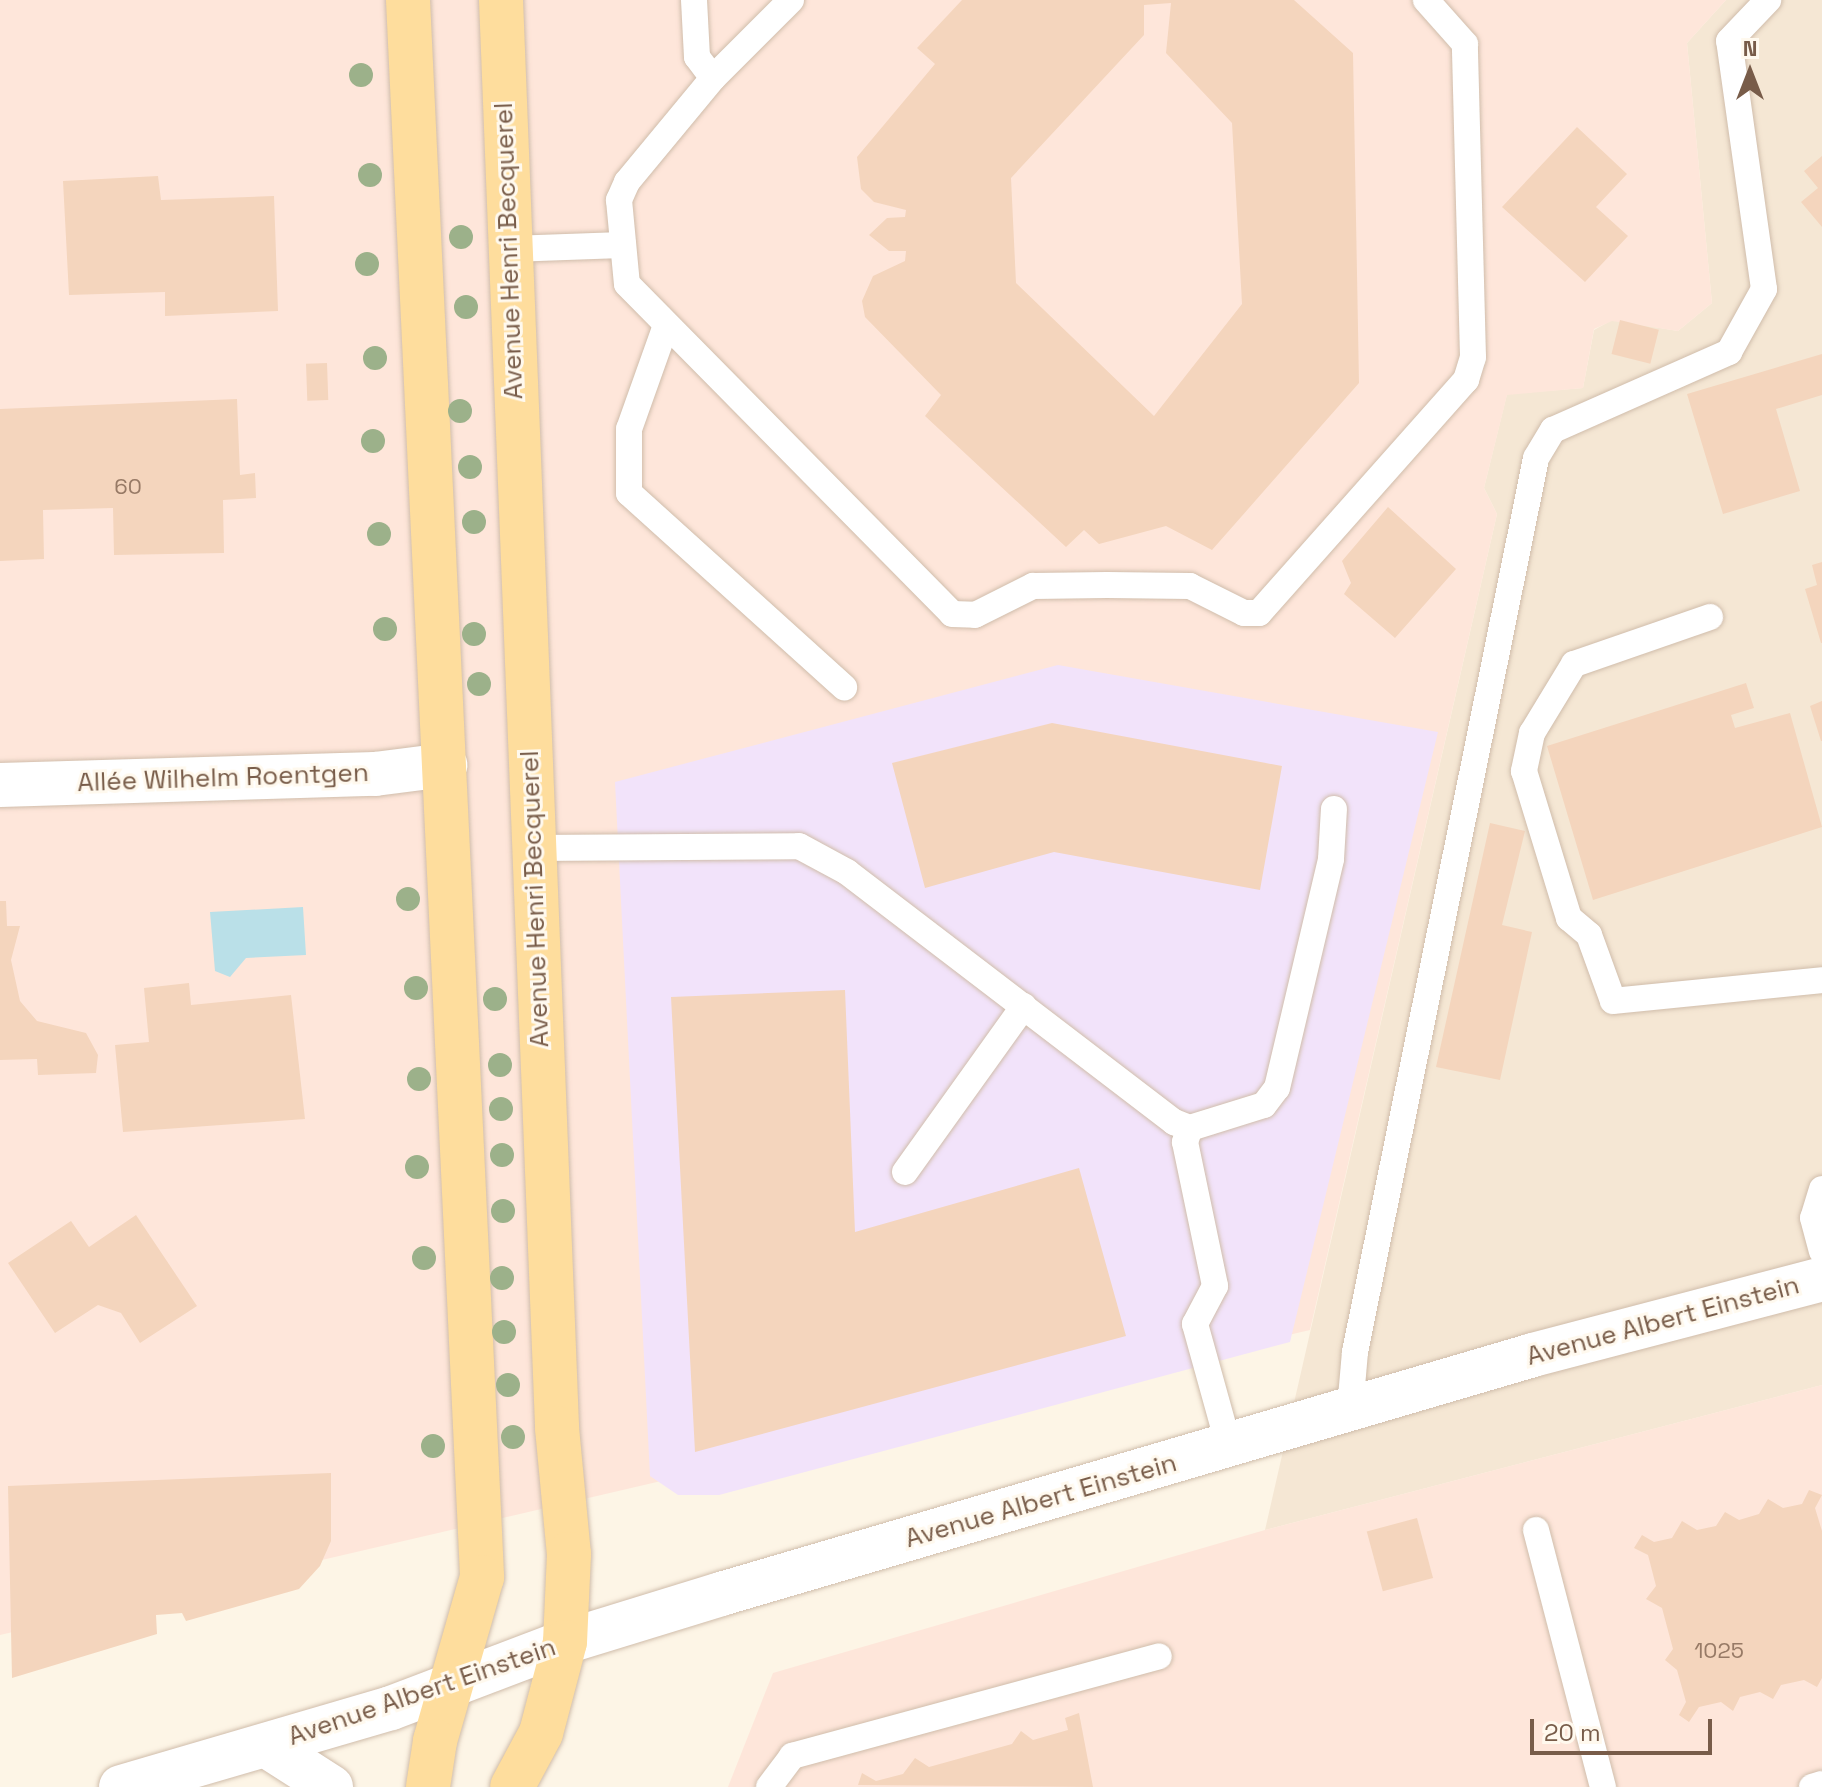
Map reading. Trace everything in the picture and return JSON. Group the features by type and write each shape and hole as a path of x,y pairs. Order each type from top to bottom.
{"main road":[{"path":"408,0 482,1577 428,1787"},
{"name":"Avenue Henri Becquerel","path":"501,0 557,1428 569,1554 565,1642 541,1733 512,1787"},
{"name":"Allée Wilhelm Roentgen","path":"0,785 375,774 445,765"},
{"name":"Avenue Albert Einstein","path":"121,1787 267,1746 452,1686 565,1642 1350,1409 1822,1279"},
{"name":"Avenue Albert Einstein","path":"267,1746 331,1787"}],"lane":[{"path":"694,0 697,57 713,78"},
{"path":"791,0 713,78 627,182 619,200 627,284 665,328 952,614 975,615 1033,586 1107,585 1190,586 1244,613 1259,613 1466,380 1473,357 1465,44 1426,0"},
{"path":"1350,1409 1355,1352 1536,458 1553,430 1729,352 1764,289 1729,41 1768,0"},
{"path":"509,249 623,245"},
{"path":"665,328 629,429 629,493 844,687"},
{"path":"1710,617 1574,664 1532,733 1524,771 1569,918 1589,935 1613,1001 1822,980"},
{"path":"533,848 799,846 847,872 1174,1122 1190,1128 1264,1105 1277,1088 1331,859 1334,809"},
{"path":"905,1172 1024,1006"},
{"path":"1190,1128 1185,1142 1215,1286 1195,1324 1229,1447"},
{"path":"1822,1189 1813,1218 1822,1251"},
{"path":"1536,1530 1603,1787"},
{"path":"769,1787 792,1756 1159,1656"},
{"path":"1812,1787 1822,1784"}],"shaded area":[{"path":"0,0 1726,0 1687,43 1712,303 1678,331 1612,321 1594,329 1583,388 1507,395 1484,488 1497,514 1310,1330 0,1635"},
{"path":"1726,0 1822,0 1822,1385 1265,1530 1497,514 1484,488 1507,394 1583,388 1594,330 1612,320 1678,331 1712,303 1687,43"},
{"path":"1058,665 1438,732 1290,1342 719,1495 678,1495 650,1476 615,782"},
{"path":"1822,1385 1822,1787 728,1787 773,1673 1265,1530"}],"water":[{"path":"303,907 306,955 246,958 230,977 215,971 210,912"}],"building":[{"path":"962,0 1294,0 1353,53 1359,383 1212,550 1166,526 1099,544 1084,530 1066,547 925,416 941,395 865,317 862,301 873,276 905,261 906,251 889,251 869,235 887,218 905,217 906,210 874,202 861,189 857,157 935,64 917,48","holes":["1171,3 1166,53 1232,123 1242,304 1154,416 1016,283 1011,178 1144,35 1144,5"]},
{"path":"1577,127 1627,174 1596,207 1628,236 1585,282 1502,207"},
{"path":"1822,156 1822,227 1801,202 1818,188 1804,171"},
{"path":"158,176 161,200 274,196 278,311 165,316 165,292 69,295 63,181"},
{"path":"1620,320 1659,330 1650,364 1612,354"},
{"path":"1822,354 1822,395 1776,409 1800,491 1723,514 1687,394"},
{"path":"327,363 328,400 307,401 306,364"},
{"path":"237,399 240,475 255,473 256,498 223,500 224,553 114,555 113,508 43,510 44,559 0,561 0,409"},
{"path":"1388,507 1456,569 1395,638 1344,594 1351,583 1342,561"},
{"path":"1822,562 1821,643 1805,589 1817,585 1812,565"},
{"path":"1746,683 1754,708 1731,715 1735,728 1790,713 1822,827 1593,900 1547,746"},
{"path":"1822,701 1822,741 1821,741 1810,706"},
{"path":"1052,723 1282,766 1260,890 1054,852 925,888 892,763"},
{"path":"1490,823 1525,831 1502,925 1532,932 1500,1080 1436,1067"},
{"path":"0,901 6,901 7,926 20,926 11,960 20,1001 37,1021 86,1033 98,1055 96,1073 38,1075 37,1059 0,1060"},
{"path":"189,983 191,1005 291,995 305,1119 123,1132 115,1045 149,1042 144,988"},
{"path":"845,990 855,1232 1079,1168 1126,1336 695,1452 671,997"},
{"path":"136,1215 197,1306 140,1343 121,1313 98,1305 55,1333 8,1263 71,1221 89,1247"},
{"path":"331,1473 331,1541 320,1566 299,1589 186,1621 182,1613 156,1615 157,1634 12,1678 8,1486"},
{"path":"1809,1490 1822,1495 1815,1508 1822,1531 1822,1678 1817,1687 1804,1680 1781,1685 1773,1699 1760,1692 1740,1697 1733,1711 1721,1702 1699,1707 1689,1722 1679,1715 1686,1702 1677,1670 1665,1660 1673,1649 1662,1608 1646,1599 1656,1586 1648,1555 1634,1548 1642,1535 1654,1542 1672,1538 1682,1521 1697,1530 1716,1526 1725,1512 1739,1520 1759,1514 1768,1499 1783,1508 1802,1504"},
{"path":"1417,1518 1433,1578 1383,1591 1367,1531"},
{"path":"1079,1713 1093,1787 858,1785 862,1773 876,1781 903,1774 915,1758 929,1767 1012,1744 1021,1731 1033,1740 1068,1730 1065,1718"}]}
